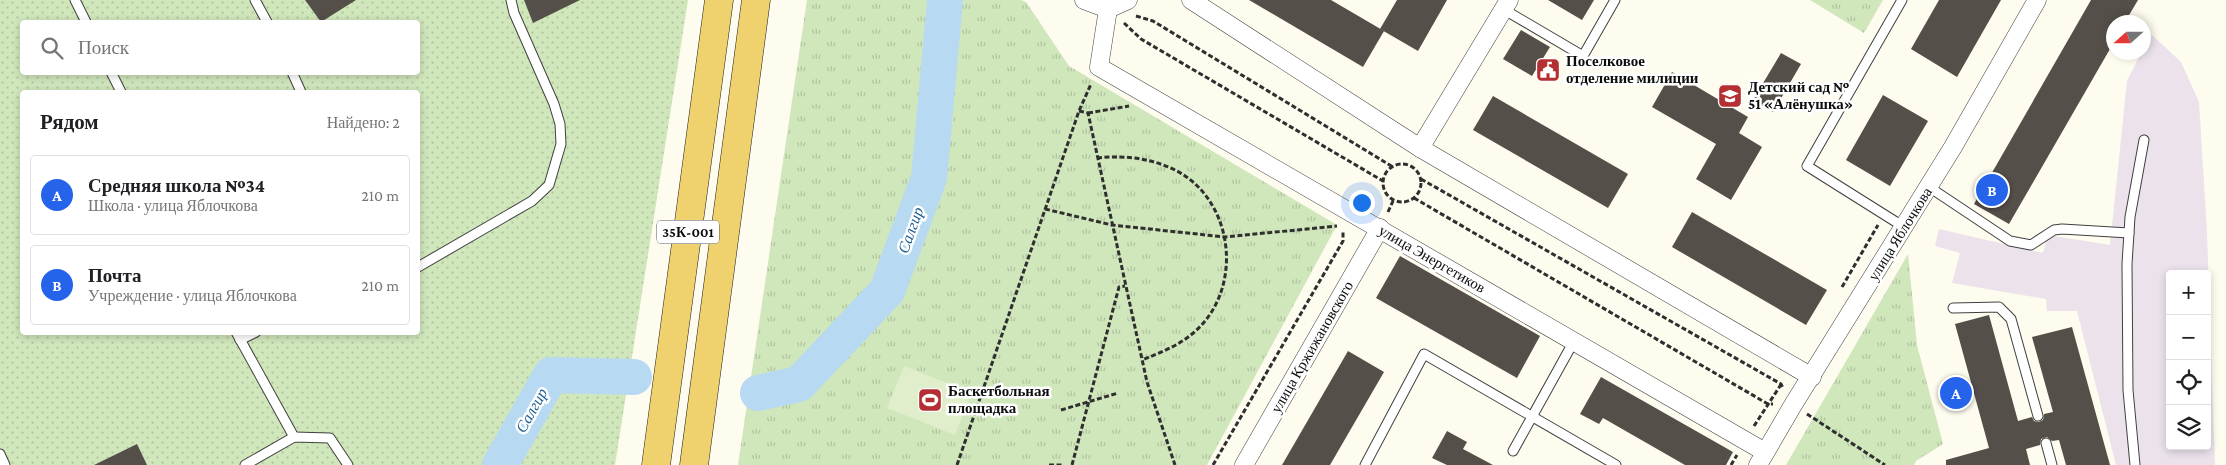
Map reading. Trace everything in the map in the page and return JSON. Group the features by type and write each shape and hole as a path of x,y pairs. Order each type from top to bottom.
{"main road":[{"name":"35К-001","path":"656,465 719,0"},
{"name":"35К-001","path":"694,465 756,0"}],"street":[{"path":"1084,0 1108,9 1128,0"},
{"path":"1191,0 1420,148 1812,376"},
{"name":"улица Яблочкова","path":"1761,458 1792,405 1812,376 1929,187 2037,0"},
{"path":"1420,148 1506,4"},
{"path":"1098,67 1108,9"},
{"name":"улица Энергетиков","path":"1098,67 1745,440 1761,458"},
{"name":"улица Кржижановского","path":"1244,465 1380,228"}],"lane":[{"path":"75,0 85,20"},
{"path":"255,0 265,20"},
{"path":"420,266 532,201 549,185 556,168 561,144 560,124 554,104 518,22 511,0"},
{"path":"1506,4 1583,56 1615,0"},
{"path":"1902,0 1807,166 1904,227"},
{"path":"112,75 120,90"},
{"path":"294,75 301,90"},
{"path":"2135,465 2128,390 2127,264 2130,218 2144,140"},
{"path":"1929,187 2010,241 2031,245 2054,230 2062,229 2129,234"},
{"path":"1953,308 1998,307 2010,320 2038,416"},
{"path":"238,336 294,437"},
{"path":"1513,451 1574,341"},
{"path":"1365,465 1424,354 1616,465"},
{"path":"245,465 294,437 330,438 348,465"},
{"path":"2046,443 2052,465"},
{"path":"0,454 5,465"}],"path":[{"path":"1108,9 1153,21 1393,166"},
{"path":"1108,9 1141,39 1383,181"},
{"path":"957,465 1079,111 1098,67"},
{"path":"1079,111 1088,113 1131,105"},
{"path":"1088,113 1147,382 1175,465"},
{"path":"1097,158 1119,156 1149,161 1175,170 1198,187 1216,213 1225,237 1227,261 1223,292 1211,312 1193,333 1172,347 1142,360"},
{"path":"1421,179 1420,190 1414,198 1406,202 1394,201 1385,192 1383,181 1386,173 1393,166 1401,164 1413,167 1421,179 1781,384 1792,405 1885,465"},
{"path":"1414,198 1768,404 1792,405"},
{"path":"1045,209 1112,225 1225,237 1344,226"},
{"path":"1840,291 1884,214"},
{"path":"1335,221 1344,226"},
{"path":"1212,465 1343,240 1344,226"},
{"path":"1072,465 1120,287 1125,286"},
{"path":"1731,465 1793,366"},
{"path":"1061,410 1118,393"},
{"path":"1049,465 1062,465"}],"shaded area":[{"path":"2151,34 2181,62 2199,102 2208,270 2166,270 2166,450 2211,450 2211,349 2215,465 2116,465 2077,311 2047,311 2046,299 1952,283 1960,253 1935,246 1939,229 2043,253 2048,235 2110,245 2127,81 2138,60 2151,60"}],"green space":[{"path":"0,0 688,0 615,465 0,465"},
{"path":"807,0 1021,0 1026,2 1069,66 1337,225 1207,465 738,465"},
{"path":"1810,0 1883,0 1864,33"},
{"path":"1908,254 1917,345 1943,444 1916,461 1914,465 1786,465"},
{"name":"Баскетбольная площадка","path":"904,366 972,393 955,435 887,408"}],"building":[{"path":"305,0 356,0 324,20 320,20"},
{"path":"524,0 580,0 533,23"},
{"path":"1249,0 1331,0 1384,31 1363,67"},
{"path":"1397,0 1447,0 1418,51 1380,29"},
{"path":"1548,0 1594,0 1582,20"},
{"path":"1939,0 2001,0 1957,77 1911,49"},
{"path":"2091,0 2138,0 2129,15 2106,15 2106,56 2009,224 1974,204"},
{"path":"1521,30 1550,47 1532,76 1503,59"},
{"path":"1781,53 1801,64 1773,112 1753,100"},
{"path":"1672,72 1748,117 1739,133 1762,147 1731,200 1696,179 1716,144 1652,107"},
{"path":"1883,95 1928,121 1890,186 1846,160"},
{"path":"1493,96 1628,174 1608,208 1473,130"},
{"path":"1692,212 1827,290 1806,325 1672,247"},
{"path":"1400,256 1540,336 1517,378 1376,298"},
{"path":"1989,315 2018,421 2032,417 2034,421 2039,422 2043,420 2044,414 2053,412 2032,337 2072,327 2110,465 2066,465 2059,440 2052,441 2047,437 2041,439 2040,445 2026,449 2030,465 1946,465 1946,460 1989,448 1955,324"},
{"path":"1348,351 1384,372 1330,465 1282,465"},
{"path":"1601,377 1733,452 1726,465 1685,465 1603,418 1599,424 1580,414"},
{"path":"1447,431 1467,442 1463,449 1493,465 1447,465 1432,458"},
{"path":"137,444 147,465 94,465"}],"waterway":[{"name":"Салгир","path":"758,393 799,384 887,291 929,178 945,0"},
{"name":"Салгир","path":"500,465 551,375 634,377"}],"place":[{"name":"Поселковое отделение милиции","path":"1548,70"},
{"name":"Детский сад № 51 «Алёнушка»","path":"1730,96"},
{"name":"Почта","path":"1992,190"},
{"name":"Средняя школа №34","path":"1956,393"},
{"name":"Баскетбольная площадка","path":"930,400"}]}
